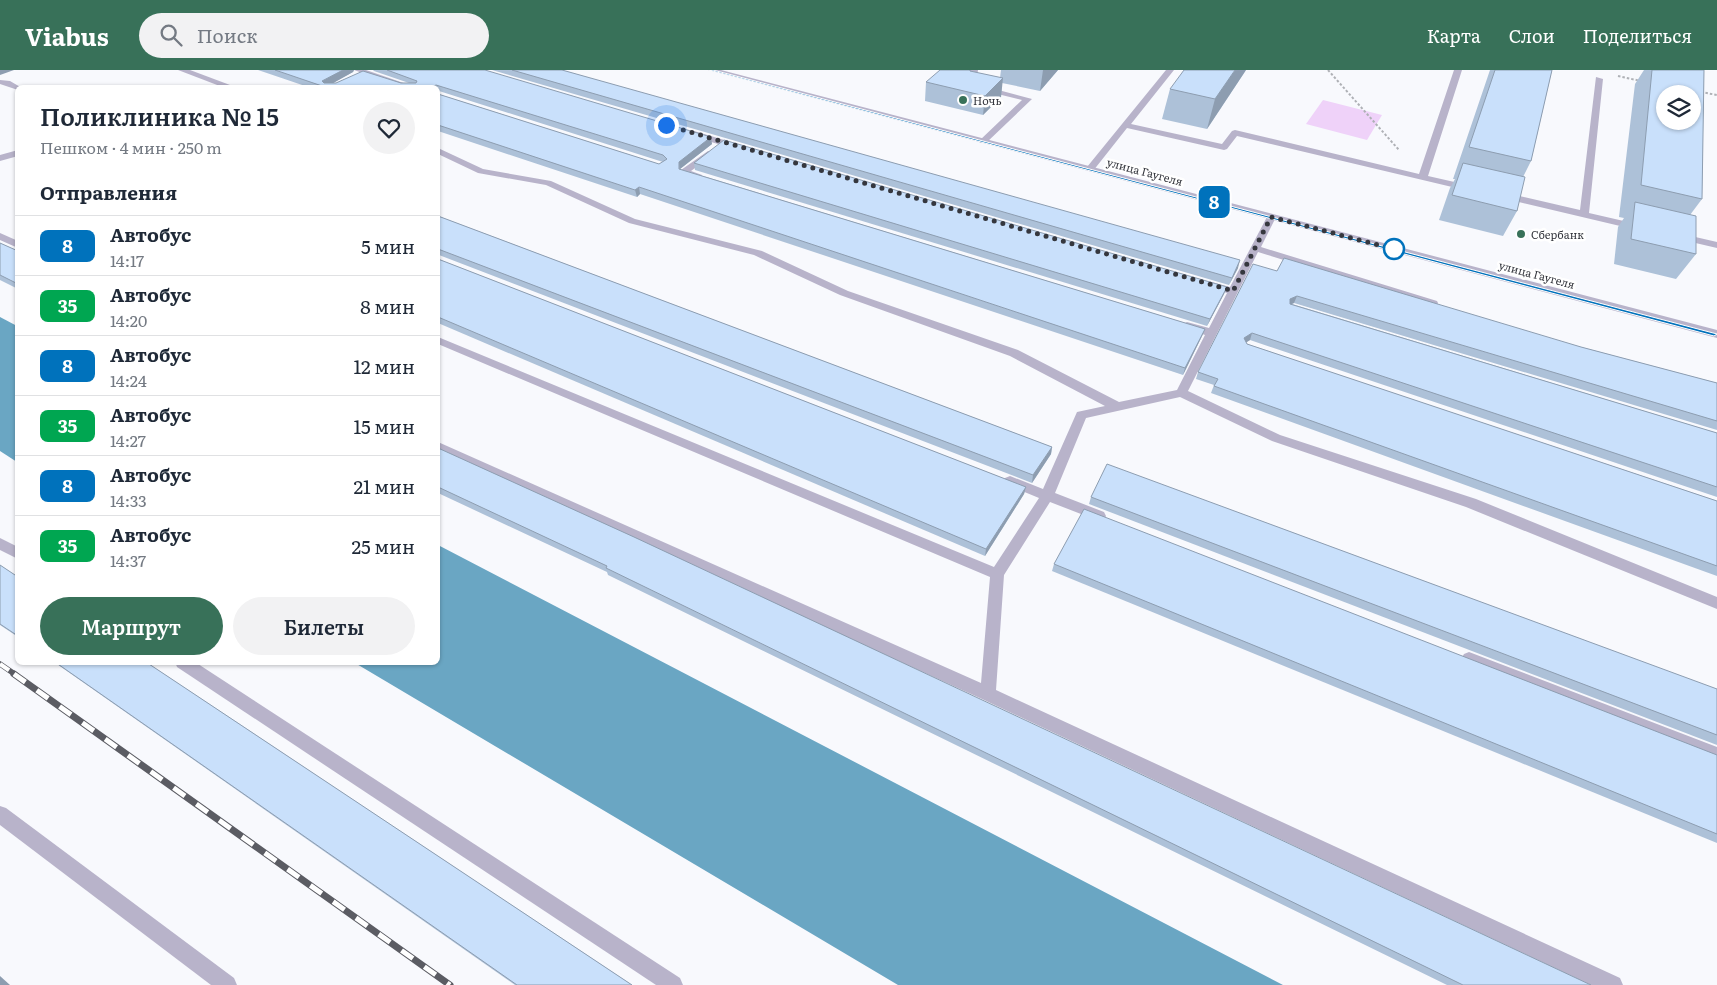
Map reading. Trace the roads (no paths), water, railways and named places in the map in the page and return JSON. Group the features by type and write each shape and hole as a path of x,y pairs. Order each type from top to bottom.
{"street":[{"path":"182,70 225,85"},
{"name":"улица Гаугеля","path":"712,70 1717,334"},
{"path":"965,70 976,71 972,85 1028,99 983,141"},
{"path":"1090,169 1170,70"},
{"path":"1423,177 1458,70"},
{"path":"362,72 404,85"},
{"path":"1584,214 1599,79"},
{"path":"0,82 15,87"},
{"path":"1125,124 1224,147 1235,133 1650,230"},
{"path":"684,131 751,150"},
{"path":"712,181 684,172 722,142"},
{"path":"440,152 480,171 548,183 632,221 758,253 844,293 1014,352 1118,408"},
{"path":"0,158 15,154"},
{"path":"1181,393 1271,217"},
{"path":"1669,234 1717,245"},
{"path":"1256,248 1444,306"},
{"path":"1196,280 1233,291"},
{"path":"1174,321 1212,332"},
{"path":"440,341 998,574"},
{"path":"988,694 998,574 1047,496 1082,415 1181,393 1276,438 1471,503 1717,603"},
{"path":"440,447 988,694 1613,985"},
{"path":"1001,478 1112,521"},
{"path":"0,543 15,552"},
{"path":"1456,654 1717,755"},
{"path":"187,665 673,985"},
{"path":"0,814 227,985"}],"lane":[{"path":"0,236 15,244"}],"water":[{"path":"0,317 15,325 15,461 0,451"},
{"path":"440,546 1283,985 898,985 358,665 440,665"}],"railway":[{"path":"0,664 16,675"},
{"path":"14,674 450,985"}],"place":[{"name":"Ночь","path":"963,100"},
{"name":"Сбербанк","path":"1521,234"}]}
